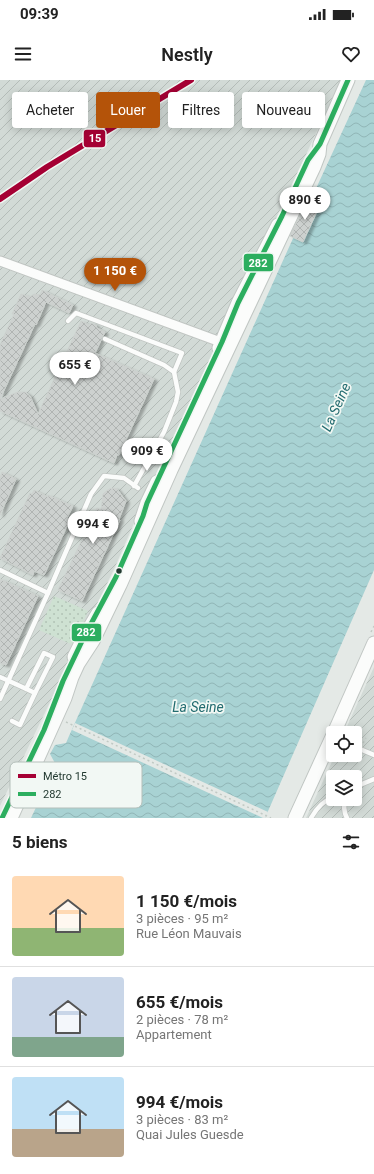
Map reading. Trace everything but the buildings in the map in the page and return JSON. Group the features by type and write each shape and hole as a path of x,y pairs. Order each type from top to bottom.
{"main road":[{"path":"36,762 65,698 72,677 78,664 97,634 155,497 226,344 238,303 282,216 308,160 320,144 348,80"},
{"path":"29,762 44,730 63,681 78,649 103,604 141,522 147,503 155,497"},
{"path":"337,726 374,643"},
{"path":"295,818 326,750"},
{"path":"2,818 10,801"},
{"path":"11,818 16,808"}],"street":[{"path":"0,261 226,344"}],"lane":[{"path":"0,699 91,494 104,476 124,478 136,487 164,432 176,402 178,392 174,372 182,353 76,313 68,321"},
{"path":"105,339 164,365 174,372"},
{"path":"0,570 48,593"},
{"path":"12,722 20,725 52,657 44,653 26,689"},
{"path":"0,677 35,693"},
{"path":"362,750 374,755"},
{"path":"362,784 374,779"},
{"path":"311,818 317,809 326,801"},
{"path":"344,806 344,814 347,818"}],"path":[{"path":"72,725 271,818"}],"shaded area":[{"path":"0,80 341,80 325,114 325,92 242,92 242,128 318,128 147,493 115,567 21,762 10,762 10,785 0,806"},
{"path":"374,667 374,818 306,818 326,775 326,806 362,806 362,770 328,770 332,762 362,762 362,726 347,726"}],"green space":[{"path":"54,596 88,611 73,645 39,630"}],"water":[{"name":"La Seine","path":"366,80 374,80 374,570 265,818 31,818 36,808 142,808 142,762 54,762 50,754 55,745 66,743 290,245"}],"pier":[{"path":"75,723 268,812 265,818 263,818 72,730"}],"metro line":[{"name":"15","path":"0,199 47,167 191,80"}],"transit line":[{"name":"282","path":"29,762 44,730 63,681 84,637 116,577 143,516 147,503 222,342 238,303 282,216 308,160 320,144 348,80"},
{"name":"282","path":"2,818 10,801"}]}
